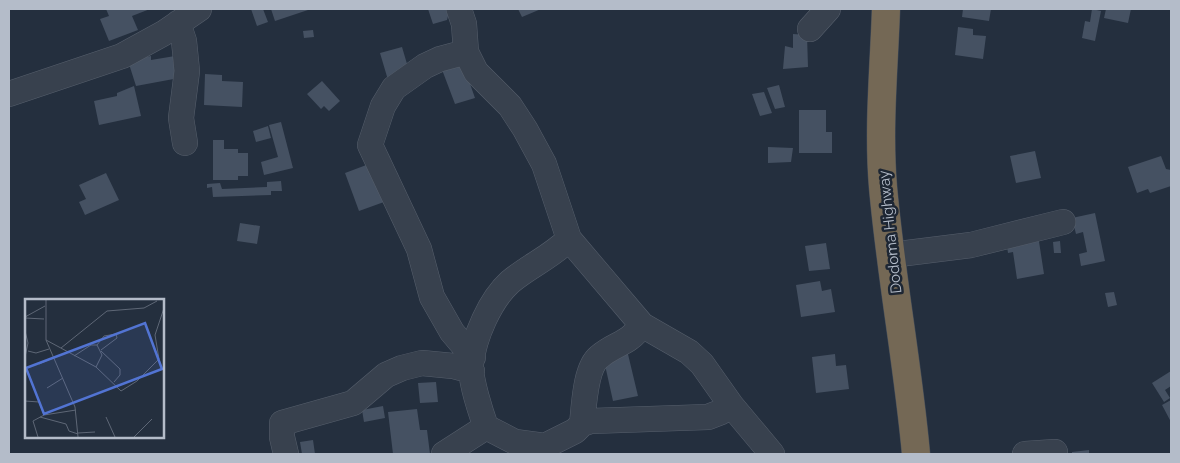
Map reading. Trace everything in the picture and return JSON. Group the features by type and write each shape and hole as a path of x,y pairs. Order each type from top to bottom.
{"highway":[{"name":"Dodoma Highway","path":"886,9 881,128 883,186 911,390 916,454"}],"street":[{"path":"9,94 122,56 199,9"},
{"path":"459,9 464,24 466,52 476,72 510,106 525,129 544,164 569,239 642,325 696,358 731,405 772,454"},
{"path":"810,29 828,9"},
{"path":"178,23 184,41 188,70 181,118 185,143"},
{"path":"466,52 440,58 425,66 391,91 383,106 370,145 419,249 432,297 472,364 486,427"},
{"path":"891,255 971,245 1063,222"},
{"path":"472,364 482,327 498,295 511,281 553,254 569,239"},
{"path":"582,424 586,390 595,361 605,353 628,341 642,325"},
{"path":"286,454 282,437 282,423 353,403 394,370 422,363 453,366 472,364"},
{"path":"486,427 516,442 545,446 575,431 582,424 601,420 708,417 721,412 731,405"},
{"path":"444,454 486,427"},
{"path":"1025,454 1055,452"}],"building":[{"path":"106,9 150,9 132,16 138,30 109,41 100,19 109,16"},
{"path":"251,9 263,9 268,22 257,26"},
{"path":"271,9 311,9 275,21"},
{"path":"428,9 454,9 455,13 448,16 447,20 433,24"},
{"path":"518,9 541,9 522,17"},
{"path":"963,9 991,9 989,21 962,17"},
{"path":"1092,9 1101,11 1095,41 1082,38 1085,21 1090,22"},
{"path":"1106,9 1131,9 1128,23 1104,18"},
{"path":"958,27 973,29 973,35 986,36 983,59 955,55"},
{"path":"313,30 314,37 304,38 303,31"},
{"path":"793,34 807,35 808,67 783,69 785,46 793,48"},
{"path":"402,47 410,74 388,80 380,53"},
{"path":"151,56 151,60 175,56 179,78 136,86 129,64 136,63 135,59"},
{"path":"461,58 475,98 455,104 441,67"},
{"path":"205,74 222,75 222,81 243,82 242,107 204,105"},
{"path":"322,81 340,101 329,111 324,106 321,109 307,94"},
{"path":"779,85 785,107 775,109 767,88"},
{"path":"134,86 141,116 99,125 94,101 117,96 117,93"},
{"path":"764,92 772,113 760,116 752,94"},
{"path":"799,110 826,110 826,132 832,132 832,153 799,153"},
{"path":"281,122 293,168 264,175 261,162 278,157 269,125"},
{"path":"268,126 271,138 256,142 253,131"},
{"path":"213,140 224,140 224,149 238,149 238,153 248,153 248,176 238,176 238,180 213,180"},
{"path":"768,147 793,148 791,162 768,163"},
{"path":"1035,151 1041,178 1016,183 1010,156"},
{"path":"1161,156 1166,169 1171,170 1171,186 1150,193 1148,189 1137,193 1128,167"},
{"path":"369,164 384,202 359,211 345,173"},
{"path":"106,173 119,200 85,215 79,202 86,199 79,185"},
{"path":"281,181 282,191 271,191 271,195 213,197 212,187 207,188 207,184 220,183 222,189 267,187 267,182"},
{"path":"1095,213 1105,261 1081,266 1079,254 1087,252 1083,232 1076,234 1072,218"},
{"path":"240,223 260,226 257,244 237,241"},
{"path":"1038,235 1044,274 1017,279 1013,252 1008,253 1006,240"},
{"path":"1060,241 1061,253 1054,253 1053,242"},
{"path":"826,243 830,269 809,271 805,246"},
{"path":"820,281 822,291 831,289 835,312 801,317 796,285"},
{"path":"1114,292 1117,305 1108,307 1105,293"},
{"path":"627,350 638,396 613,401 603,356"},
{"path":"835,354 836,366 846,365 849,389 816,393 812,357"},
{"path":"1171,371 1171,386 1165,390 1170,398 1164,402 1152,383"},
{"path":"436,382 438,402 420,403 418,383"},
{"path":"1171,400 1171,422 1162,405"},
{"path":"383,406 385,418 364,422 362,410"},
{"path":"417,409 420,430 427,430 430,454 393,454 388,412"},
{"path":"313,440 315,454 302,454 300,442"},
{"path":"1089,450 1089,454 1072,454 1072,452"}]}
